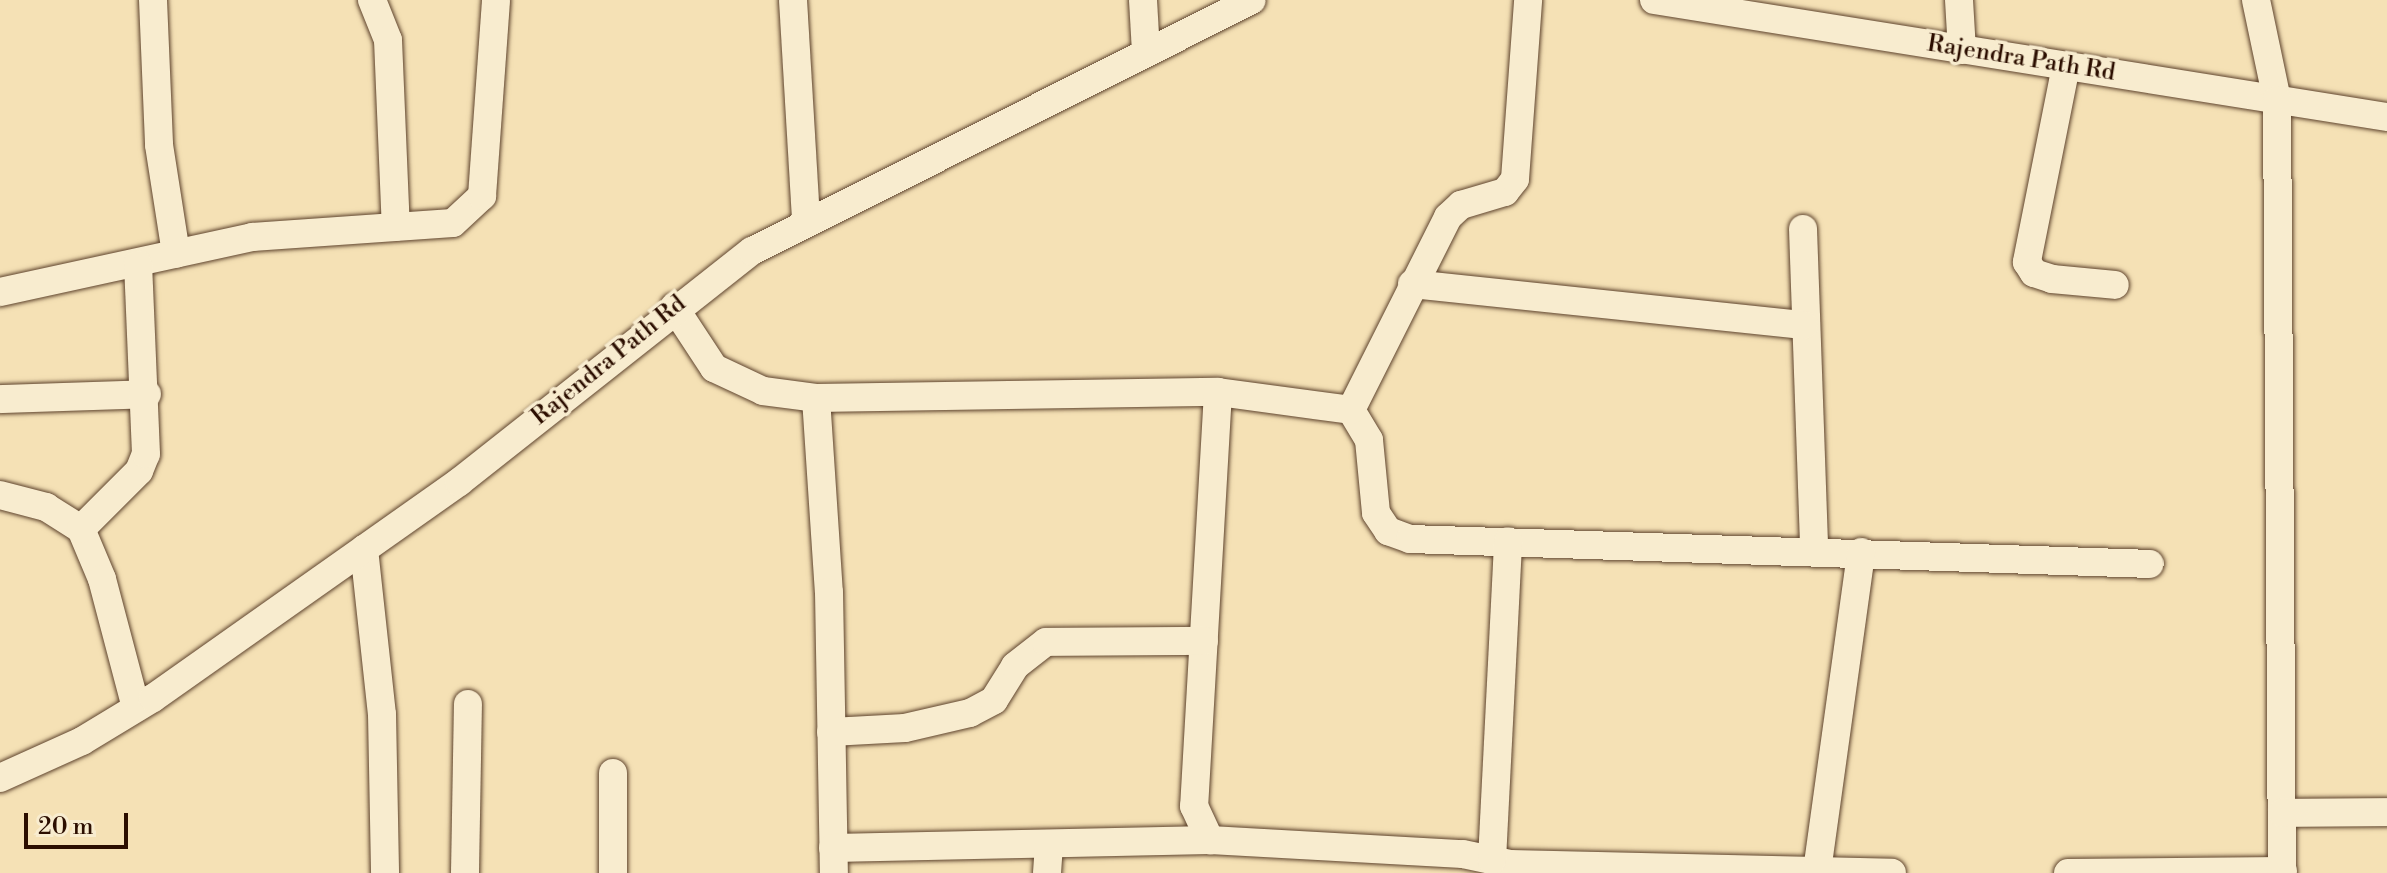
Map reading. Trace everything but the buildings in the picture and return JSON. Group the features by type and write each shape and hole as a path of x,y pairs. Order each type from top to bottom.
{"street":[{"path":"153,0 159,145 176,254"},
{"path":"372,0 388,40 396,227"},
{"path":"0,292 313,228 453,223 482,196 496,0"},
{"path":"793,0 806,221"},
{"path":"1143,0 1146,52"},
{"name":"Rajendra Path Rd","path":"0,778 136,708 459,482 674,307 806,221 1252,0"},
{"path":"1351,410 1448,217 1461,205 1505,192 1515,179 1528,0"},
{"name":"Rajendra Path Rd","path":"1654,0 2387,117"},
{"path":"1959,0 1962,50"},
{"path":"2068,873 2282,872 2277,100 2256,0"},
{"path":"2066,66 2027,262 2034,273 2052,279 2115,285"},
{"path":"1803,229 1814,550"},
{"path":"81,529 139,471 146,454 147,394 138,264"},
{"path":"1412,284 1804,325"},
{"path":"674,307 714,368 735,382 816,398 1218,392 1351,410"},
{"path":"1210,840 1194,806 1218,392"},
{"path":"0,399 147,394"},
{"path":"816,398 834,861 1048,859 1210,840 1381,862 1892,873"},
{"path":"1351,410 1369,440 1376,513 1388,531 1410,539 1814,550 2150,564"},
{"path":"0,495 46,507 81,529 102,579 136,708"},
{"path":"1504,866 1508,541"},
{"path":"364,549 382,714 385,873"},
{"path":"1817,871 1861,552"},
{"path":"831,732 905,728 970,713 994,700 1015,666 1046,642 1204,641"},
{"path":"465,873 468,704"},
{"path":"613,773 613,873"},
{"path":"2282,813 2387,812"}]}
